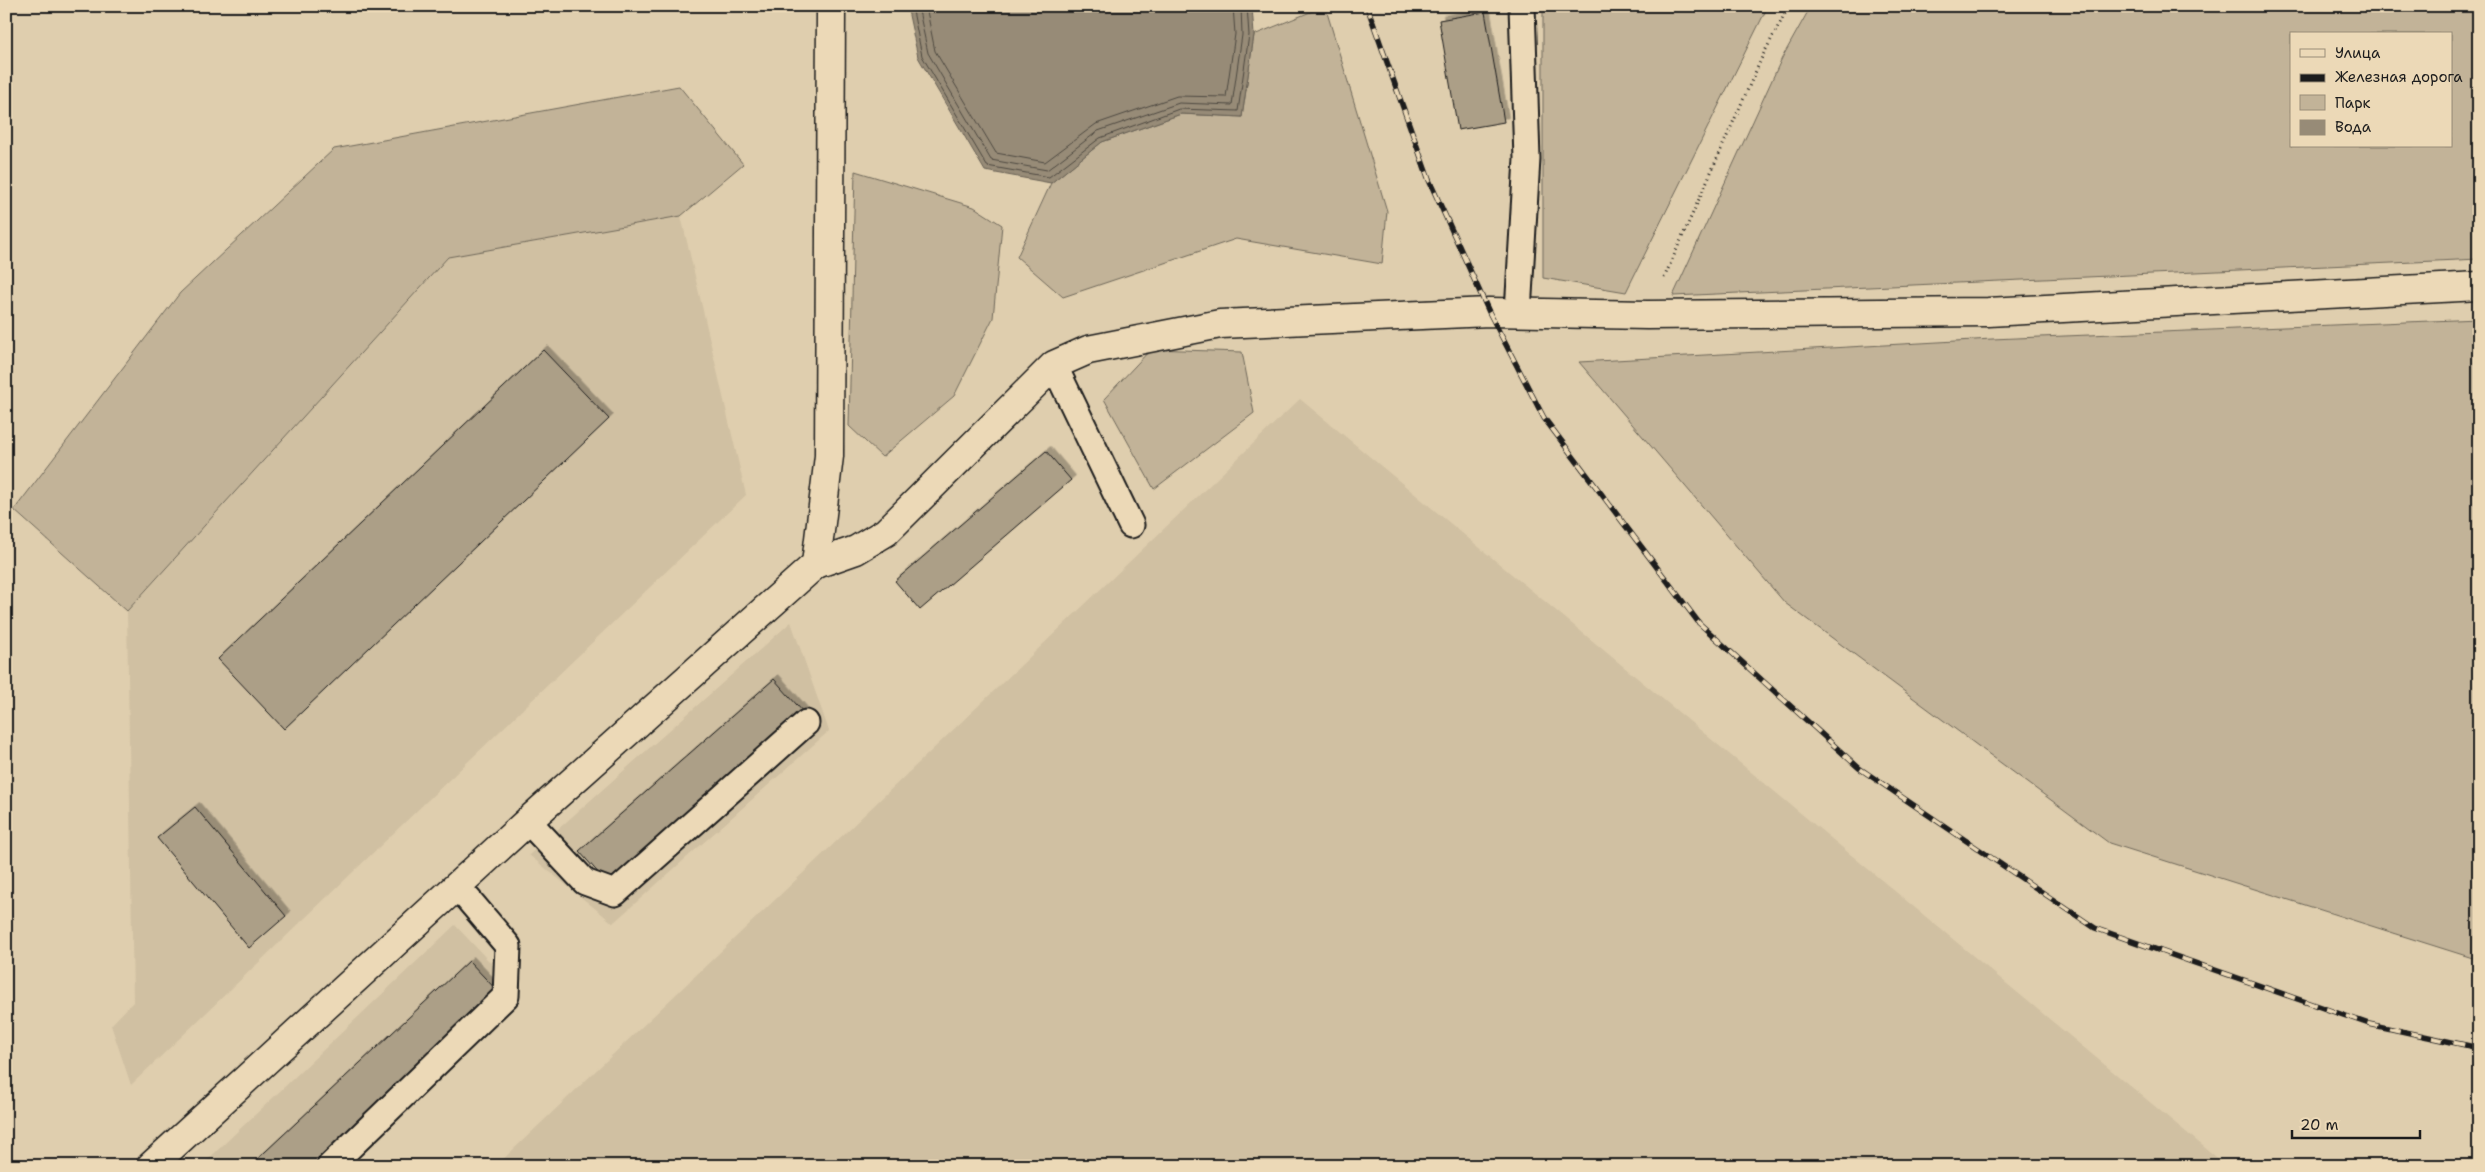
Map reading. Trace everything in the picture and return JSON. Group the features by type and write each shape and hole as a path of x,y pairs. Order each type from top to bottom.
{"street":[{"path":"816,564 829,456 831,6"},
{"path":"151,1166 528,821 816,564 856,550 886,532 1054,365 1088,350 1220,324 1489,312 1647,315 1988,312 2479,286"}],"lane":[{"path":"1518,312 1527,159 1522,6"},
{"path":"1054,365 1131,525"},
{"path":"528,821 585,882 615,893 806,723"},
{"path":"330,1166 506,996 508,946 457,886"}],"path":[{"path":"1647,315 1763,55 1789,6"}],"shaded area":[{"path":"681,216 746,495 131,1085 111,1025 133,1002 127,611 448,257"},
{"path":"1300,399 2227,1166 496,1166"},
{"path":"791,622 829,731 613,923 529,855"},
{"path":"455,925 520,994 338,1166 201,1166"}],"green space":[{"path":"1325,6 1387,211 1382,264 1236,239 1063,297 1017,257 1051,183 1102,142 1181,114 1242,117 1254,35"},
{"path":"1543,6 1768,6 1626,292 1543,278"},
{"path":"1811,6 2479,6 2479,259 1673,296 1782,58"},
{"path":"679,86 743,164 681,216 448,257 127,611 14,510 180,293 334,149"},
{"path":"855,171 974,207 1002,225 993,318 954,396 882,457 849,426"},
{"path":"2479,319 2479,960 2109,843 1785,603 1579,362 1992,339"},
{"path":"1151,349 1242,352 1254,413 1154,489 1104,399"}],"water":[{"path":"907,6 1252,6 1254,35 1242,117 1181,114 1102,142 1051,183 985,171 918,57"}],"building":[{"path":"1485,12 1504,122 1458,130 1439,20"},
{"path":"543,350 609,419 284,729 218,659"},
{"path":"1046,451 1071,480 920,610 895,581"},
{"path":"774,679 804,713 609,885 579,851"},
{"path":"195,807 286,916 249,948 157,838"},
{"path":"469,961 501,995 319,1166 250,1166"}],"railway":[{"path":"1367,6 1429,180 1489,312 1544,418 1699,623 1859,768 2095,928 2369,1024 2479,1048"}]}
